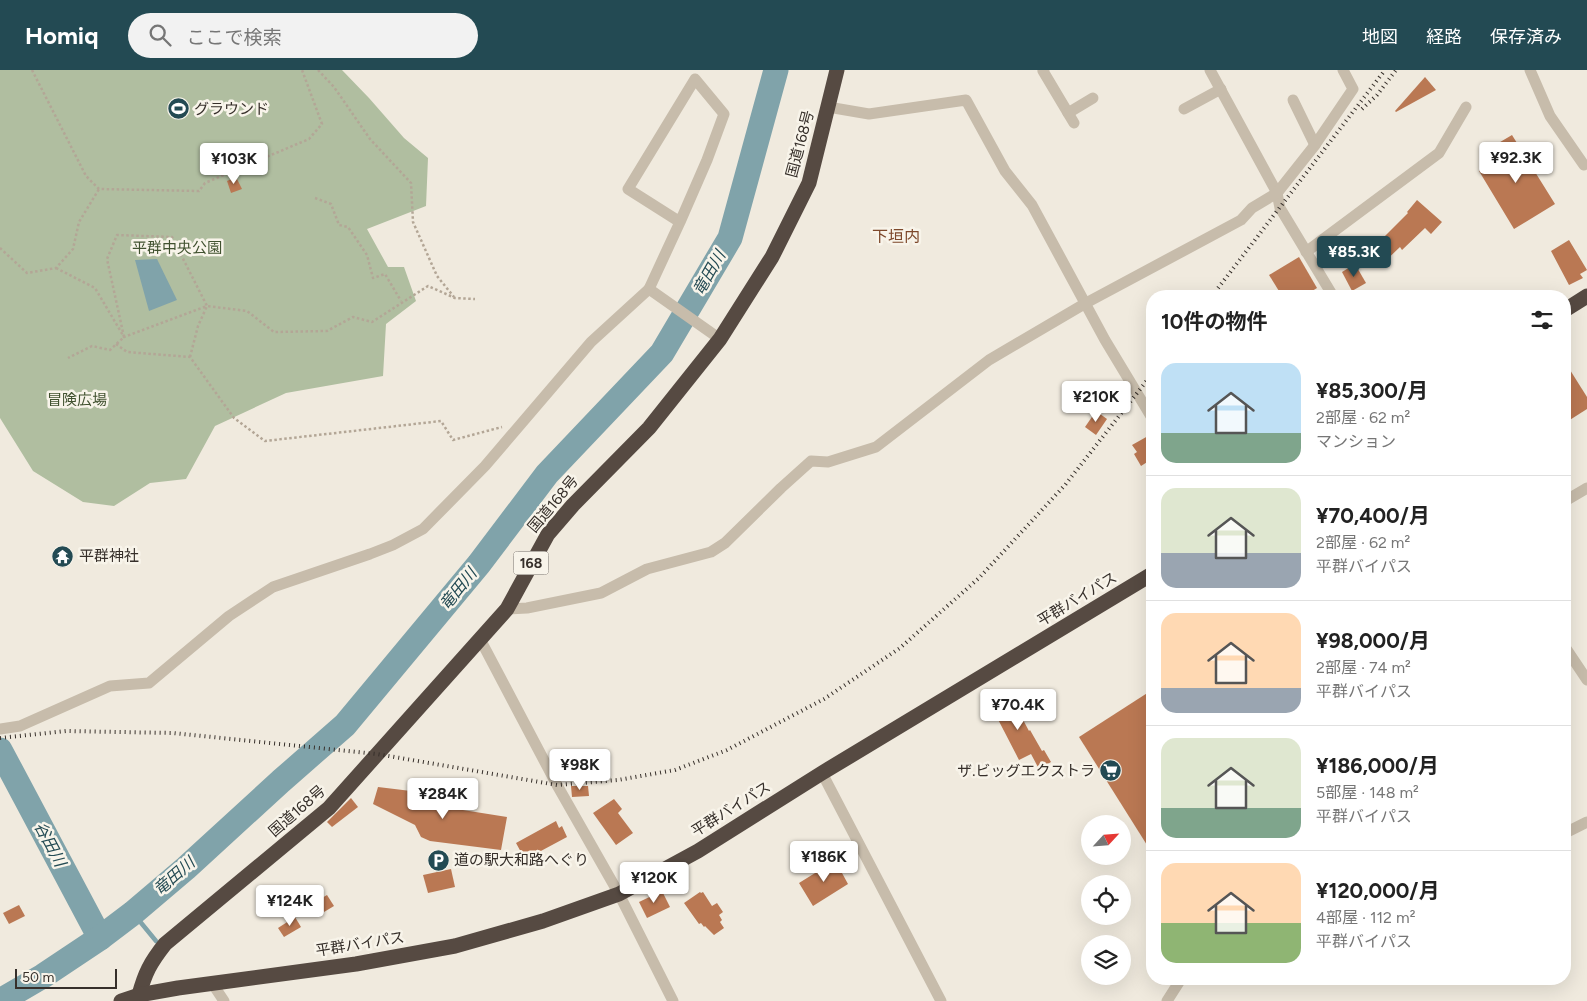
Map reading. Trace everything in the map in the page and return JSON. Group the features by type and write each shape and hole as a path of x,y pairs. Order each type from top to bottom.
{"highway":[{"name":"国道168号","path":"139,995 151,961 165,944 329,808 507,609 548,534 573,505 649,428 720,339 772,258 809,183 837,70"},
{"path":"1571,306 1587,296"},
{"name":"平群バイパス","path":"121,1001 139,995 212,983 356,964 455,946 543,922 619,894 698,851 822,773 1146,578"}],"street":[{"path":"1044,70 1071,118 1093,98"},
{"path":"1210,70 1277,193 1280,208 1328,290"},
{"path":"507,609 528,608 601,593 647,569 711,552 725,543 781,488 812,461 828,462 876,447 989,360 1086,303 1240,220 1252,208 1277,193 1315,145 1353,89 1343,70"},
{"path":"1530,70 1550,116 1584,166"},
{"path":"0,729 20,726 110,686 149,683 229,616 273,587 370,554 393,545 423,529 485,466 591,342 649,289 680,222 707,160 724,114 695,79 628,189 680,222"},
{"path":"1184,109 1221,89"},
{"path":"828,107 869,114 966,100 1005,171 1032,205 1105,340 1146,408"},
{"path":"1293,100 1315,145"},
{"path":"1306,252 1439,153 1466,106"},
{"path":"649,289 720,339"},
{"path":"1571,497 1587,488"},
{"path":"480,639 557,785 619,894 672,1001"},
{"path":"1571,656 1587,680"},
{"path":"822,773 941,1001"},
{"path":"1571,831 1587,822"},
{"path":"212,983 224,1001"},
{"path":"1168,1001 1177,985"}],"path":[{"path":"32,70 86,176 99,190 199,191 205,183 309,139 322,124 302,70"},
{"path":"318,70 334,87 370,139 411,183 413,222 437,276 454,298"},
{"path":"56,268 73,249 79,222 99,190"},
{"path":"315,198 331,204 339,225 348,226 367,254 372,278 384,274 401,302"},
{"path":"124,337 107,259 118,235 172,237 207,306"},
{"path":"0,248 27,273 56,268 95,288 124,337"},
{"path":"68,358 92,346 110,350 124,337 207,306 247,311 274,332 328,330 353,317 372,322 428,286 454,298 474,299"},
{"path":"190,357 198,326 207,306"},
{"path":"116,344 127,352 190,357 234,418 265,440 441,420 452,440 522,421"}],"green space":[{"name":"平群中央公園","path":"0,70 342,70 404,138 428,158 426,206 367,229 388,267 404,267 416,301 386,324 383,376 286,393 215,426 186,479 150,483 114,506 83,502 33,471 0,418"}],"water":[{"path":"157,259 177,300 149,311 135,260"}],"building":[{"path":"1425,77 1436,90 1396,112 1395,111"},
{"path":"1512,135 1555,204 1514,229 1479,171 1497,160 1490,148"},
{"path":"236,177 242,189 231,193 227,181"},
{"path":"1417,200 1442,222 1431,234 1425,228 1402,250 1400,247 1378,268 1361,252 1376,237 1380,241 1408,213"},
{"path":"1569,240 1587,270 1580,274 1583,278 1569,285 1551,251"},
{"path":"1299,257 1317,288 1314,290 1278,290 1269,275"},
{"path":"1355,264 1366,283 1351,290 1342,272"},
{"path":"1571,372 1587,397 1587,409 1571,419"},
{"path":"1096,411 1107,419 1096,435 1085,427"},
{"path":"1146,437 1146,463 1141,466 1134,454 1137,452 1132,445"},
{"path":"1008,692 1029,731 1051,762 1039,769 1031,754 1019,760 989,702"},
{"path":"1146,694 1146,843 1131,820 1131,815 1128,815 1079,737"},
{"path":"571,786 588,786 589,796 572,797"},
{"path":"378,787 411,791 411,795 445,798 444,807 507,817 501,850 430,841 421,837 415,825 373,804"},
{"path":"351,798 358,807 332,827 327,822"},
{"path":"614,799 622,809 618,813 633,833 616,845 593,813"},
{"path":"556,821 559,828 562,826 567,837 539,852 542,857 528,865 516,843"},
{"path":"838,861 845,871 842,873 848,884 813,906 799,883"},
{"path":"451,869 455,887 428,893 423,875"},
{"path":"662,891 670,907 647,918 639,902"},
{"path":"700,892 703,892 712,906 717,903 723,912 719,915 722,920 720,922 724,928 714,935 701,923 699,924 684,903"},
{"path":"327,895 334,906 324,912 317,901"},
{"path":"19,905 25,916 9,924 3,913"},
{"path":"295,917 301,927 284,937 278,928"}],"waterway":[{"name":"竜田川","path":"0,1001 43,976 100,938 133,913 345,725 479,564 547,474 662,353 730,238 776,70"},
{"name":"谷田川","path":"0,750 100,938"},
{"path":"133,913 156,941"}],"railway":[{"path":"1217,290 1385,70"},
{"path":"1362,109 1377,95 1396,70"},
{"path":"0,738 66,731 173,733 377,754 557,785 618,780 675,770 727,750 824,699 900,648 979,578 1065,485 1146,382"}],"place":[{"name":"グラウンド","path":"178,109"},
{"name":"平群神社","path":"63,556"},
{"name":"ザ.ビッグエクストラ","path":"1111,771"},
{"name":"道の駅大和路へぐり","path":"438,860"}],"district":[{"name":"下垣内","path":"896,236"}],"park label":[{"name":"冒険広場","path":"77,400"}]}
